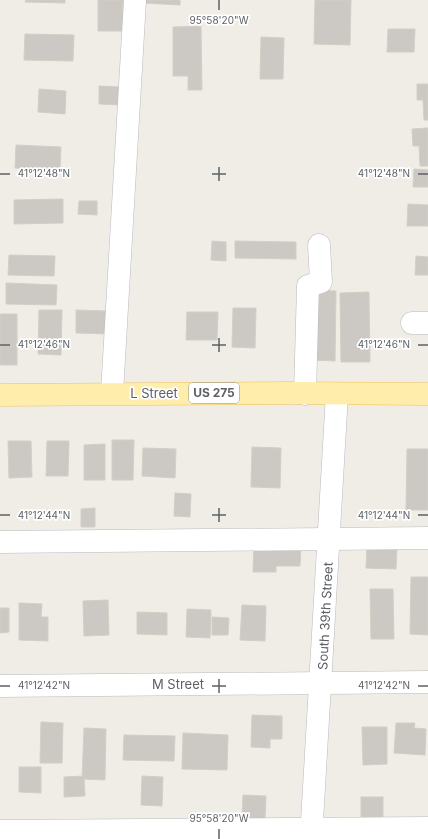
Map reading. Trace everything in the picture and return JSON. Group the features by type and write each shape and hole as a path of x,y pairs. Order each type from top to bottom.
{"main road":[{"name":"L Street","path":"0,395 112,393 428,394"}],"street":[{"path":"112,393 135,0"},
{"path":"305,394 308,286 321,282 319,245"},
{"name":"South 39th Street","path":"312,834 338,394"},
{"path":"0,542 428,538"},
{"name":"M Street","path":"0,686 428,682"},
{"path":"0,831 312,834 428,828"}],"building":[{"path":"26,0 65,0 65,3 25,2"},
{"path":"98,0 123,0 122,31 98,31"},
{"path":"144,0 180,0 180,5 144,3"},
{"path":"315,0 351,0 350,45 314,44"},
{"path":"201,26 202,90 188,90 188,76 173,76 173,27"},
{"path":"388,29 415,29 414,52 387,52"},
{"path":"25,34 74,35 73,61 24,60"},
{"path":"261,37 284,38 283,79 260,79"},
{"path":"417,84 428,84 428,120 424,120 423,100 417,100"},
{"path":"99,86 120,87 120,105 99,104"},
{"path":"39,89 66,91 65,114 38,112"},
{"path":"428,128 428,166 420,166 419,146 413,146 412,129"},
{"path":"16,145 61,147 60,169 15,168"},
{"path":"414,169 428,170 428,187 413,187"},
{"path":"63,199 63,223 14,224 14,200"},
{"path":"79,201 97,201 97,215 78,214"},
{"path":"408,204 428,205 428,226 407,226"},
{"path":"212,241 226,242 226,261 211,260"},
{"path":"235,241 296,242 296,259 235,258"},
{"path":"9,255 55,256 54,276 8,275"},
{"path":"416,256 428,257 428,275 415,275"},
{"path":"6,283 57,285 56,305 6,304"},
{"path":"313,290 336,291 335,361 312,360"},
{"path":"369,292 370,362 341,362 340,293"},
{"path":"233,308 256,308 255,348 232,347"},
{"path":"39,310 62,310 61,355 38,354"},
{"path":"76,310 108,311 107,334 76,333"},
{"path":"187,312 218,312 217,340 186,340"},
{"path":"0,314 17,314 17,365 0,365"},
{"path":"112,440 134,440 133,480 112,480"},
{"path":"8,441 31,441 32,477 9,478"},
{"path":"47,441 69,441 68,476 46,476"},
{"path":"105,444 105,480 84,480 84,445"},
{"path":"252,447 281,448 280,488 251,487"},
{"path":"143,448 176,449 175,478 142,476"},
{"path":"407,449 428,449 428,510 406,510"},
{"path":"175,493 191,494 190,517 174,516"},
{"path":"95,508 95,527 81,527 81,509"},
{"path":"254,544 301,545 300,566 276,566 276,572 253,572"},
{"path":"367,547 397,548 396,569 366,568"},
{"path":"411,577 428,577 428,635 410,634"},
{"path":"370,589 393,589 394,639 371,639"},
{"path":"108,600 109,635 84,636 83,601"},
{"path":"19,603 42,604 41,617 48,617 48,641 19,640"},
{"path":"242,605 266,606 265,641 240,640"},
{"path":"0,608 9,608 9,632 0,633"},
{"path":"187,609 211,610 210,638 186,637"},
{"path":"137,612 167,613 167,635 137,634"},
{"path":"212,617 229,618 228,635 212,635"},
{"path":"252,715 282,716 282,739 270,739 270,748 251,747"},
{"path":"41,722 63,723 62,763 40,763"},
{"path":"396,723 415,723 414,728 426,729 425,755 394,753"},
{"path":"362,727 387,727 387,764 363,765"},
{"path":"84,728 106,729 105,780 82,779"},
{"path":"183,733 228,735 227,770 182,769"},
{"path":"124,735 175,736 174,761 123,760"},
{"path":"19,767 41,767 41,793 19,792"},
{"path":"84,776 85,796 64,797 64,777"},
{"path":"142,776 163,777 162,806 141,805"},
{"path":"243,795 266,796 265,819 242,818"},
{"path":"361,797 383,797 383,817 361,817"}]}
